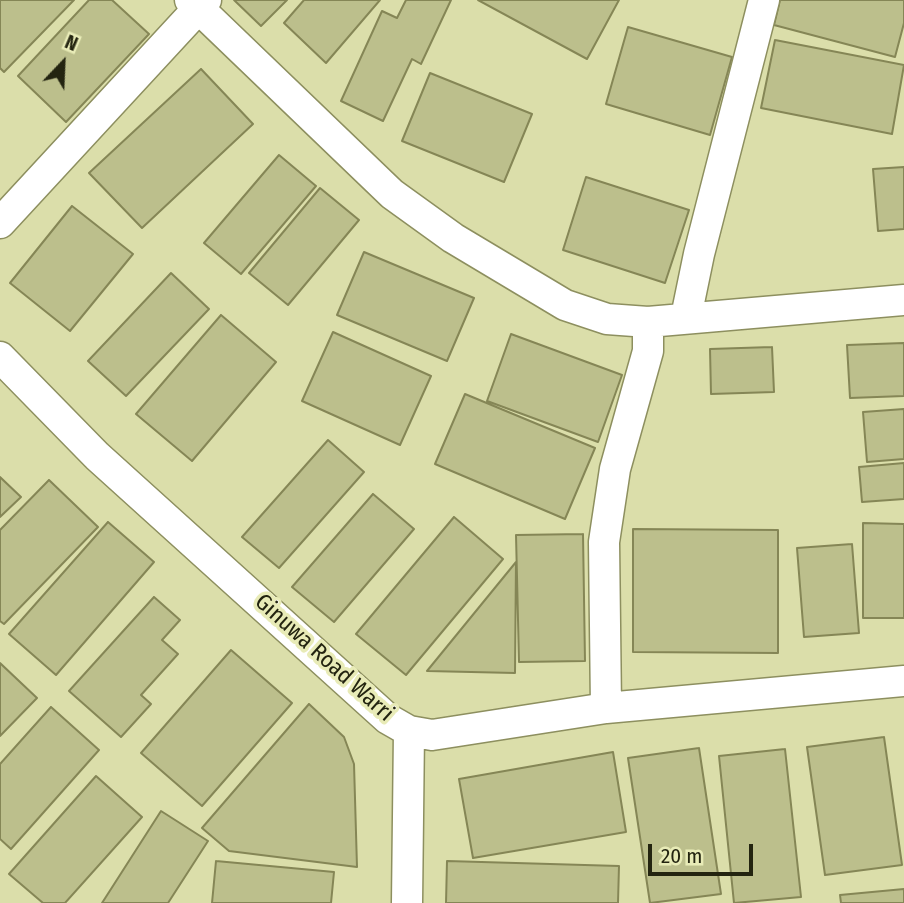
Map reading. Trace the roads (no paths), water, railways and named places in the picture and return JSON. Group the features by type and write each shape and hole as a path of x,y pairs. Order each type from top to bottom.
{"street":[{"path":"686,317 699,254 764,0"},
{"path":"0,223 198,3 392,194 453,238 565,305 607,319 648,322 686,317 755,315 904,300"},
{"path":"606,708 604,542 615,469 648,352 648,322"},
{"name":"Ginuwa Road Warri","path":"0,357 97,456 388,719 409,731 432,735 606,708 904,681"},
{"path":"407,903 409,731"}]}
